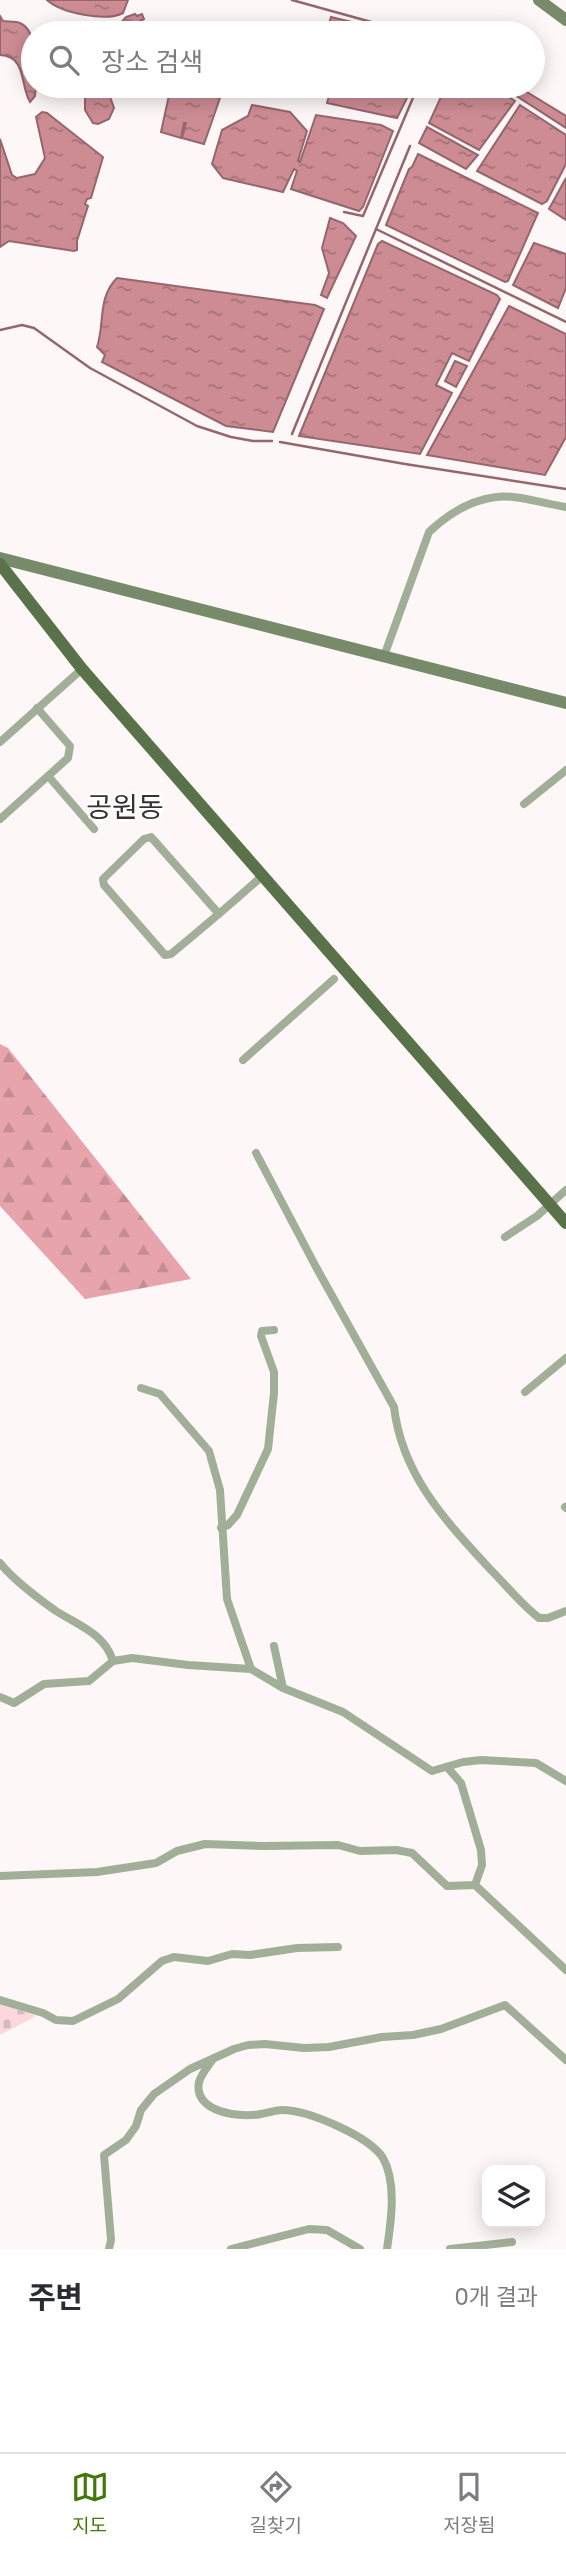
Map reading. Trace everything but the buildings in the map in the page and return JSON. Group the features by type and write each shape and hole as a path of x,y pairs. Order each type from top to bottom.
{"main road":[{"path":"539,0 566,20"},
{"path":"0,558 566,703"},
{"path":"0,564 82,669 566,1223"}],"street":[{"path":"384,656 429,532 442,520 468,505 497,496 566,507"},
{"path":"0,742 82,669"},
{"path":"0,819 68,758 70,746 37,708"},
{"path":"524,804 566,770"},
{"path":"48,777 94,829"},
{"path":"219,914 150,837 144,839 103,878 104,885 166,955 171,954 219,914 263,875"},
{"path":"243,1060 334,979"},
{"path":"256,1153 316,1268 394,1407 403,1453 443,1518 539,1618 548,1618 566,1611"},
{"path":"505,1237 566,1190"},
{"path":"221,1528 237,1515 268,1449 274,1372 261,1336 262,1331 274,1330"},
{"path":"525,1392 566,1357"},
{"path":"141,1388 160,1394 209,1451 220,1490 227,1599 251,1669"},
{"path":"0,1563 53,1609 96,1635 109,1650 113,1661"},
{"path":"274,1646 283,1688"},
{"path":"0,1697 14,1703 44,1684 89,1681 113,1661 132,1658 251,1669 283,1688 343,1712 432,1771 481,1760 536,1763 566,1781"},
{"path":"447,1768 461,1783 481,1850 482,1866 475,1885"},
{"path":"0,1877 97,1872 156,1863 177,1851 205,1844 338,1844 360,1851 396,1850 412,1853 447,1886 475,1885 566,1970"},
{"path":"0,2000 43,2012 56,2020 73,2021 118,1999 162,1961 174,1957 208,1961 232,1954 250,1955 297,1948 338,1947"},
{"path":"109,2249 111,2240 104,2155 126,2140 136,2126 141,2110 154,2094 190,2069 213,2059 248,2045 328,2047 382,2037 412,2035 441,2029 505,2005 566,2060"},
{"path":"213,2059 199,2082 200,2092 207,2104 220,2112 240,2115 260,2115 280,2110 300,2112 336,2126 374,2148 383,2159 391,2192 387,2249"},
{"path":"231,2249 309,2229 327,2231 360,2249"},
{"path":"450,2249 512,2242"}],"green space":[{"path":"0,1044 8,1048 191,1279 85,1299 0,1206"},
{"path":"0,2003 36,2016 0,2035"}],"water":[{"path":"47,0 128,0 123,13 106,17 62,9"},
{"path":"142,14 144,19 122,21 126,17"},
{"path":"0,16 3,21 21,24 21,73 15,61 0,55"},
{"path":"331,17 348,21 330,21"},
{"path":"85,98 110,98 114,108 109,119 98,124 93,123 85,110"},
{"path":"168,98 220,98 204,144 182,138 186,123 181,138 161,132"},
{"path":"328,98 407,98 397,118 327,103"},
{"path":"440,98 510,98 515,101 479,150 429,123"},
{"path":"520,98 537,98 566,116 566,128"},
{"path":"252,105 290,112 307,131 298,161 300,162 316,115 381,125 393,131 363,207 359,211 291,189 297,171 294,169 283,192 223,178 212,164 222,130 248,116"},
{"path":"520,105 566,135 566,164 547,201 542,204 477,171"},
{"path":"42,112 47,113 103,157 91,198 87,199 85,204 88,206 77,241 77,250 74,251 9,241 0,247 0,139 12,175 17,178 35,174 45,158 36,117"},
{"path":"427,127 478,155 466,169 419,143"},
{"path":"418,154 538,213 508,281 505,282 386,225"},
{"path":"566,178 566,220 549,209"},
{"path":"330,218 343,223 356,236 327,298 321,295 329,273 322,248"},
{"path":"382,241 497,295 500,299 469,361 452,353 436,385 452,393 420,454 299,436 378,244"},
{"path":"534,243 566,254 566,288 558,308 513,285"},
{"path":"117,278 315,305 324,309 273,432 226,426 102,362 105,355 97,347 104,303"},
{"path":"509,306 566,334 566,437 545,475 427,455"},
{"path":"455,361 467,366 456,387 445,381"}],"waterway":[{"path":"292,0 368,21"},
{"path":"344,212 363,216 413,98"},
{"path":"292,434 410,146"},
{"path":"376,229 566,322"},
{"path":"0,330 22,325 34,328 90,368 197,426 231,437 272,441"},
{"path":"280,442 566,489"}],"district":[{"name":"공원동","path":"125,806"}]}
